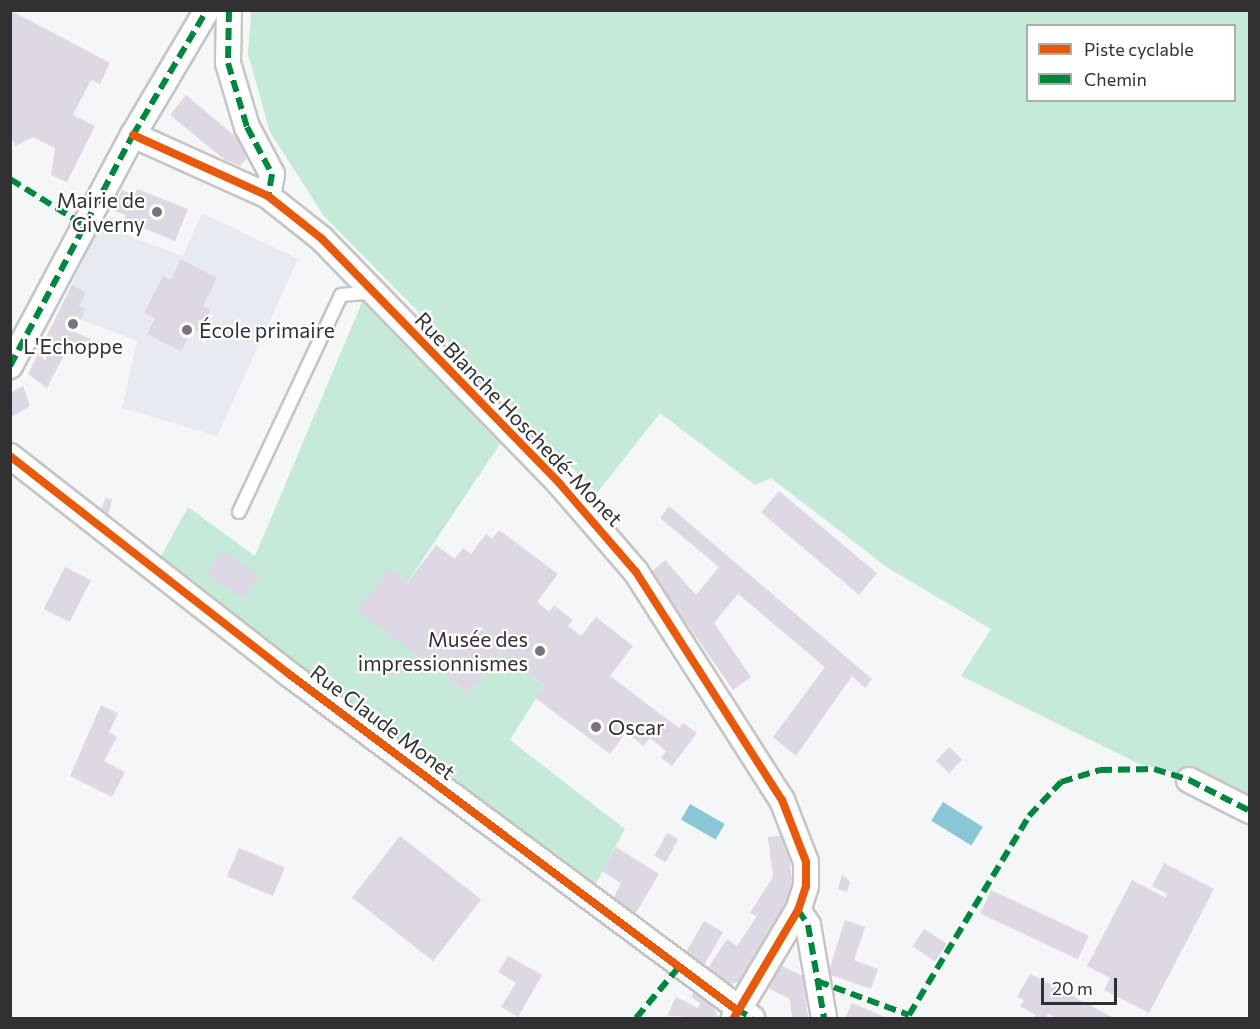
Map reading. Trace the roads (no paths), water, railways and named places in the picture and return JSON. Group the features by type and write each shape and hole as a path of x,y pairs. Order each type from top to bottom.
{"street":[{"path":"10,366 133,135 207,10"},
{"path":"229,10 228,63 247,127 272,174 268,196"},
{"name":"Rue Blanche Hoschedé-Monet","path":"133,135 268,196 322,239 601,528 636,572 793,819 807,875 798,910 741,1016"},
{"name":"Rue Claude Monet","path":"10,456 289,674 741,1016"},
{"path":"1189,780 1250,811"},
{"path":"798,910 808,925 824,1018"}],"lane":[{"path":"239,512 341,295 373,292"}],"water":[{"path":"943,802 983,827 971,846 931,821"},
{"path":"690,804 725,824 716,840 681,820"}],"place":[{"name":"Mairie de Giverny","path":"157,212"},
{"name":"L'Echoppe","path":"73,324"},
{"name":"École primaire","path":"187,330"},
{"name":"Musée des impressionnismes","path":"540,651"},
{"name":"Oscar","path":"596,727"}]}
